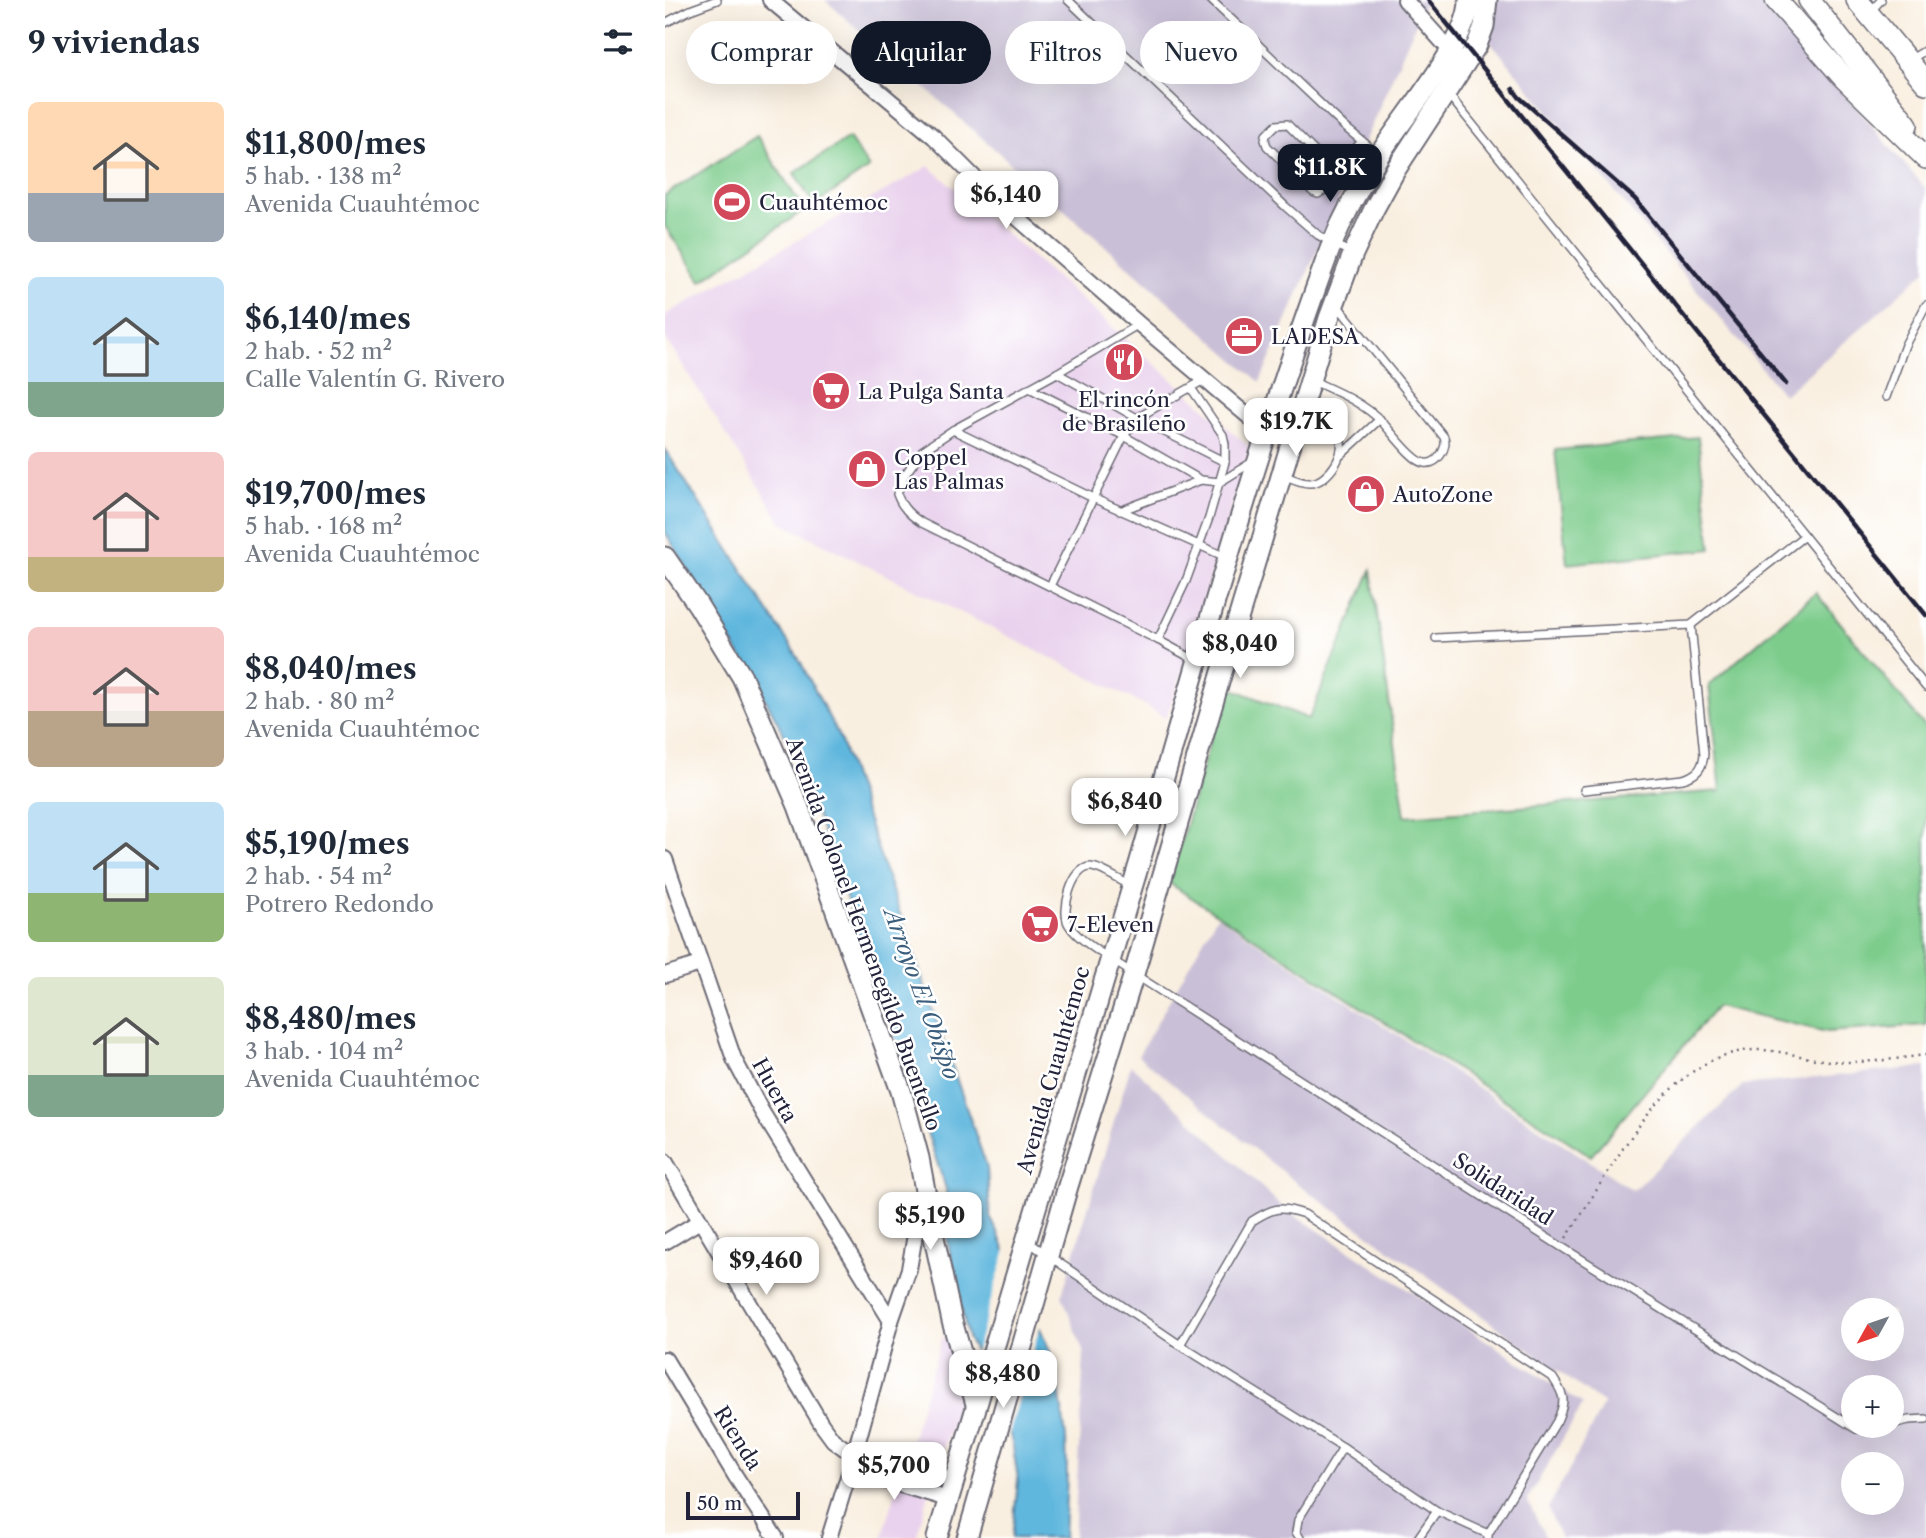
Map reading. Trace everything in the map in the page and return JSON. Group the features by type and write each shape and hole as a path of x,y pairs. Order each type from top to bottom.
{"main road":[{"name":"Avenida Cuauhtémoc","path":"937,1538 1197,662 1309,308 1333,243 1355,198 1379,155 1451,51 1463,29 1469,11 1469,0"},
{"path":"967,1538 1067,1186 1134,974 1221,672 1335,302 1353,254 1396,169 1477,45 1485,26 1487,0"},
{"path":"1776,0 1845,79 1926,158"},
{"path":"1809,0 1926,149"},
{"path":"1869,5 1907,61 1926,83"},
{"path":"1355,198 1374,209"},
{"path":"1275,499 1271,479 1276,449 1268,432 1282,424 1310,379"},
{"name":"Avenida Colonel Hermenegildo Buentello","path":"665,557 742,677 799,806 901,1091 919,1158 927,1203 924,1229 941,1276 951,1321 979,1396 998,1429"}],"street":[{"path":"770,0 934,137 998,201 1268,432"},
{"path":"1405,0 1464,66"},
{"name":"Huerta","path":"665,859 734,1059 762,1112 891,1321"},
{"path":"665,975 700,964"},
{"path":"665,1161 821,1425 848,1451 951,1490"},
{"path":"665,1242 701,1221"},
{"path":"829,1538 891,1321 924,1229"},
{"name":"Rienda","path":"665,1359 776,1538"},
{"path":"850,1471 951,1490"}],"lane":[{"path":"665,22 717,0"},
{"path":"1068,0 1286,207 1318,235 1353,254"},
{"path":"1212,0 1346,128 1396,169"},
{"path":"1907,61 1926,50"},
{"path":"1447,93 1926,687"},
{"path":"1335,172 1287,124 1276,125 1266,135 1267,146 1318,194 1362,141"},
{"path":"1310,379 1353,401 1380,419 1415,459 1429,463 1444,450 1444,436 1335,302"},
{"path":"1886,397 1905,345 1926,306"},
{"path":"1139,324 953,430 922,451 904,477 897,494 901,506 922,523 1197,662"},
{"path":"1057,373 1137,418 1225,462"},
{"path":"1051,586 1124,436 1137,418 1205,379"},
{"path":"1029,388 1124,436 1201,480 1220,482 1260,457"},
{"path":"1158,640 1174,609 1199,545 1225,462 1223,435 1191,388"},
{"path":"1299,417 1327,425 1338,433 1342,443 1341,455"},
{"path":"1282,475 1308,484 1324,478 1341,455 1380,419"},
{"path":"953,430 1094,499 1229,558"},
{"path":"1120,511 1201,480"},
{"path":"1436,638 1691,625 1804,536"},
{"path":"1584,790 1683,779 1692,777 1699,771 1705,754 1691,625"},
{"name":"Solidaridad","path":"1132,886 1092,867 1083,868 1076,873 1065,911 1070,928 1080,938 1134,974 1560,1246 1841,1420"},
{"path":"1024,1248 1091,1286 1180,1345 1343,1447 1437,1511 1488,1536 1564,1407 1563,1392 1553,1378 1304,1214 1285,1208 1267,1211 1252,1221 1180,1345"},
{"path":"1904,1421 1926,1419"},
{"path":"1300,1538 1296,1531 1298,1520 1343,1447"},
{"path":"1418,1538 1437,1511"}],"path":[{"path":"1560,1246 1649,1114 1679,1081 1702,1066 1725,1055 1760,1050 1832,1061 1860,1062 1926,1055"}],"shaded area":[{"path":"825,0 1426,0 1260,382 921,84 991,84 991,21 851,23"},
{"path":"1496,0 1764,0 1926,189 1926,271 1784,395 1489,40"},
{"path":"929,166 1249,447 1166,718 782,523 665,337 665,315"},
{"path":"1217,916 1633,1190 1743,1085 1926,1067 1926,1538 1561,1538 1548,1509 1604,1404 1294,1181 1138,1056"},
{"path":"1131,1065 1284,1208 1583,1404 1527,1500 1546,1538 1074,1538 1084,1353 1062,1295"},
{"path":"942,1337 947,1340 963,1393 940,1457 916,1538 882,1538"}],"green space":[{"name":"Cuauhtémoc","path":"757,136 804,210 701,281 665,226 665,195"},
{"path":"849,138 869,168 814,205 794,173"},
{"path":"1698,437 1711,549 1567,564 1555,450"},
{"path":"1371,570 1405,816 1721,791 1709,685 1816,593 1926,728 1926,1025 1827,1032 1717,1006 1591,1156 1169,883 1226,686 1309,719"}],"water":[{"name":"Arroyo El Obispo","path":"665,449 799,659 840,739 987,1168 990,1216 1055,1362 1066,1437 1064,1538 1012,1538 1018,1480 1013,1447 1002,1403 968,1339 946,1232 946,1189 797,759 757,683 665,532"}],"pier":[{"path":"1007,1246 1041,1323 1008,1437 999,1404 974,1357"}],"railway":[{"path":"1428,0 1926,615"},
{"path":"1513,89 1635,199 1786,384"}],"place":[{"name":"Cuauhtémoc","path":"732,202"},
{"name":"LADESA","path":"1244,336"},
{"name":"El rincón de Brasileño","path":"1124,362"},
{"name":"La Pulga Santa","path":"831,391"},
{"name":"Coppel Las Palmas","path":"867,469"},
{"name":"AutoZone","path":"1366,494"},
{"name":"7-Eleven","path":"1040,924"}]}
